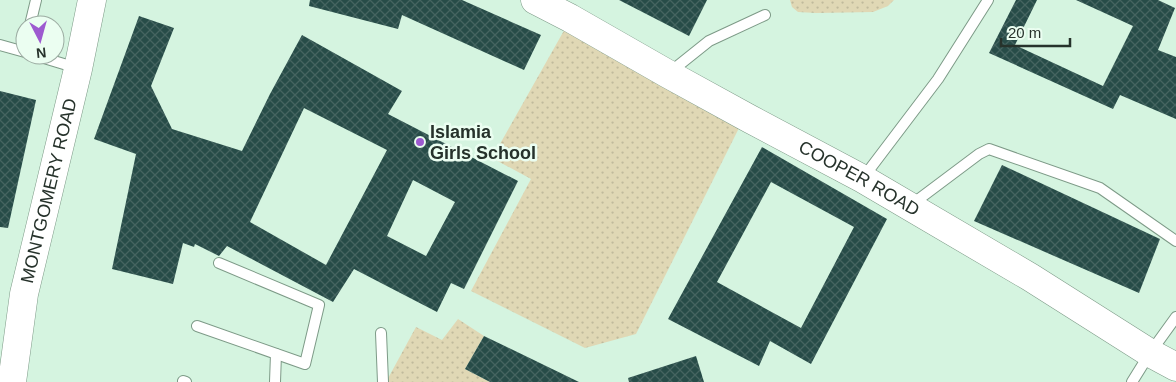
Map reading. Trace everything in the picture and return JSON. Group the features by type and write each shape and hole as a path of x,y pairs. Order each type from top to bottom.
{"main road":[{"name":"MONTGOMERY ROAD","path":"12,382 24,294 78,68 92,0"},
{"name":"COOPER ROAD","path":"535,0 863,179 1176,367"}],"lane":[{"path":"32,15 36,0"},
{"path":"863,179 938,79 988,0"},
{"path":"668,74 709,41 765,15"},
{"path":"0,45 15,48"},
{"path":"65,64 78,68"},
{"path":"910,206 979,154 989,149 1096,186 1176,241"},
{"path":"197,326 305,364 320,305 219,263"},
{"path":"1132,382 1176,317"},
{"path":"381,333 383,382"},
{"path":"275,382 276,354"}],"shaded area":[{"path":"790,0 894,0 888,6 873,12 816,13 798,12 792,7"},
{"path":"566,27 740,126 636,334 585,348 471,291 531,179 492,158"},
{"path":"458,319 484,336 465,369 490,382 386,382 416,327 442,340"}],"building":[{"path":"310,0 462,0 541,35 524,70 402,15 398,29 309,6"},
{"path":"619,0 707,0 689,36"},
{"path":"1016,0 1037,0 1015,45 1103,86 1133,26 1076,0 1158,0 1175,8 1158,50 1176,57 1176,119 1120,95 1113,109 989,53"},
{"path":"139,16 174,28 151,86 172,129 242,151 302,35 402,91 388,114 518,181 464,289 451,283 437,312 354,269 333,302 227,246 219,256 195,244 194,247 183,243 173,284 112,269 136,154 94,139","holes":["304,108 387,150 326,265 250,222","413,180 455,202 426,256 387,236"]},
{"path":"0,91 36,100 8,228 0,227"},
{"path":"762,147 887,219 811,364 770,341 759,366 668,319","holes":["771,182 854,227 801,328 717,282"]},
{"path":"1002,165 1160,239 1139,293 974,221"},
{"path":"484,336 579,382 490,382 465,369"},
{"path":"696,356 704,382 629,382 628,378"}],"place":[{"name":"Islamia Girls School","path":"420,142"}]}
